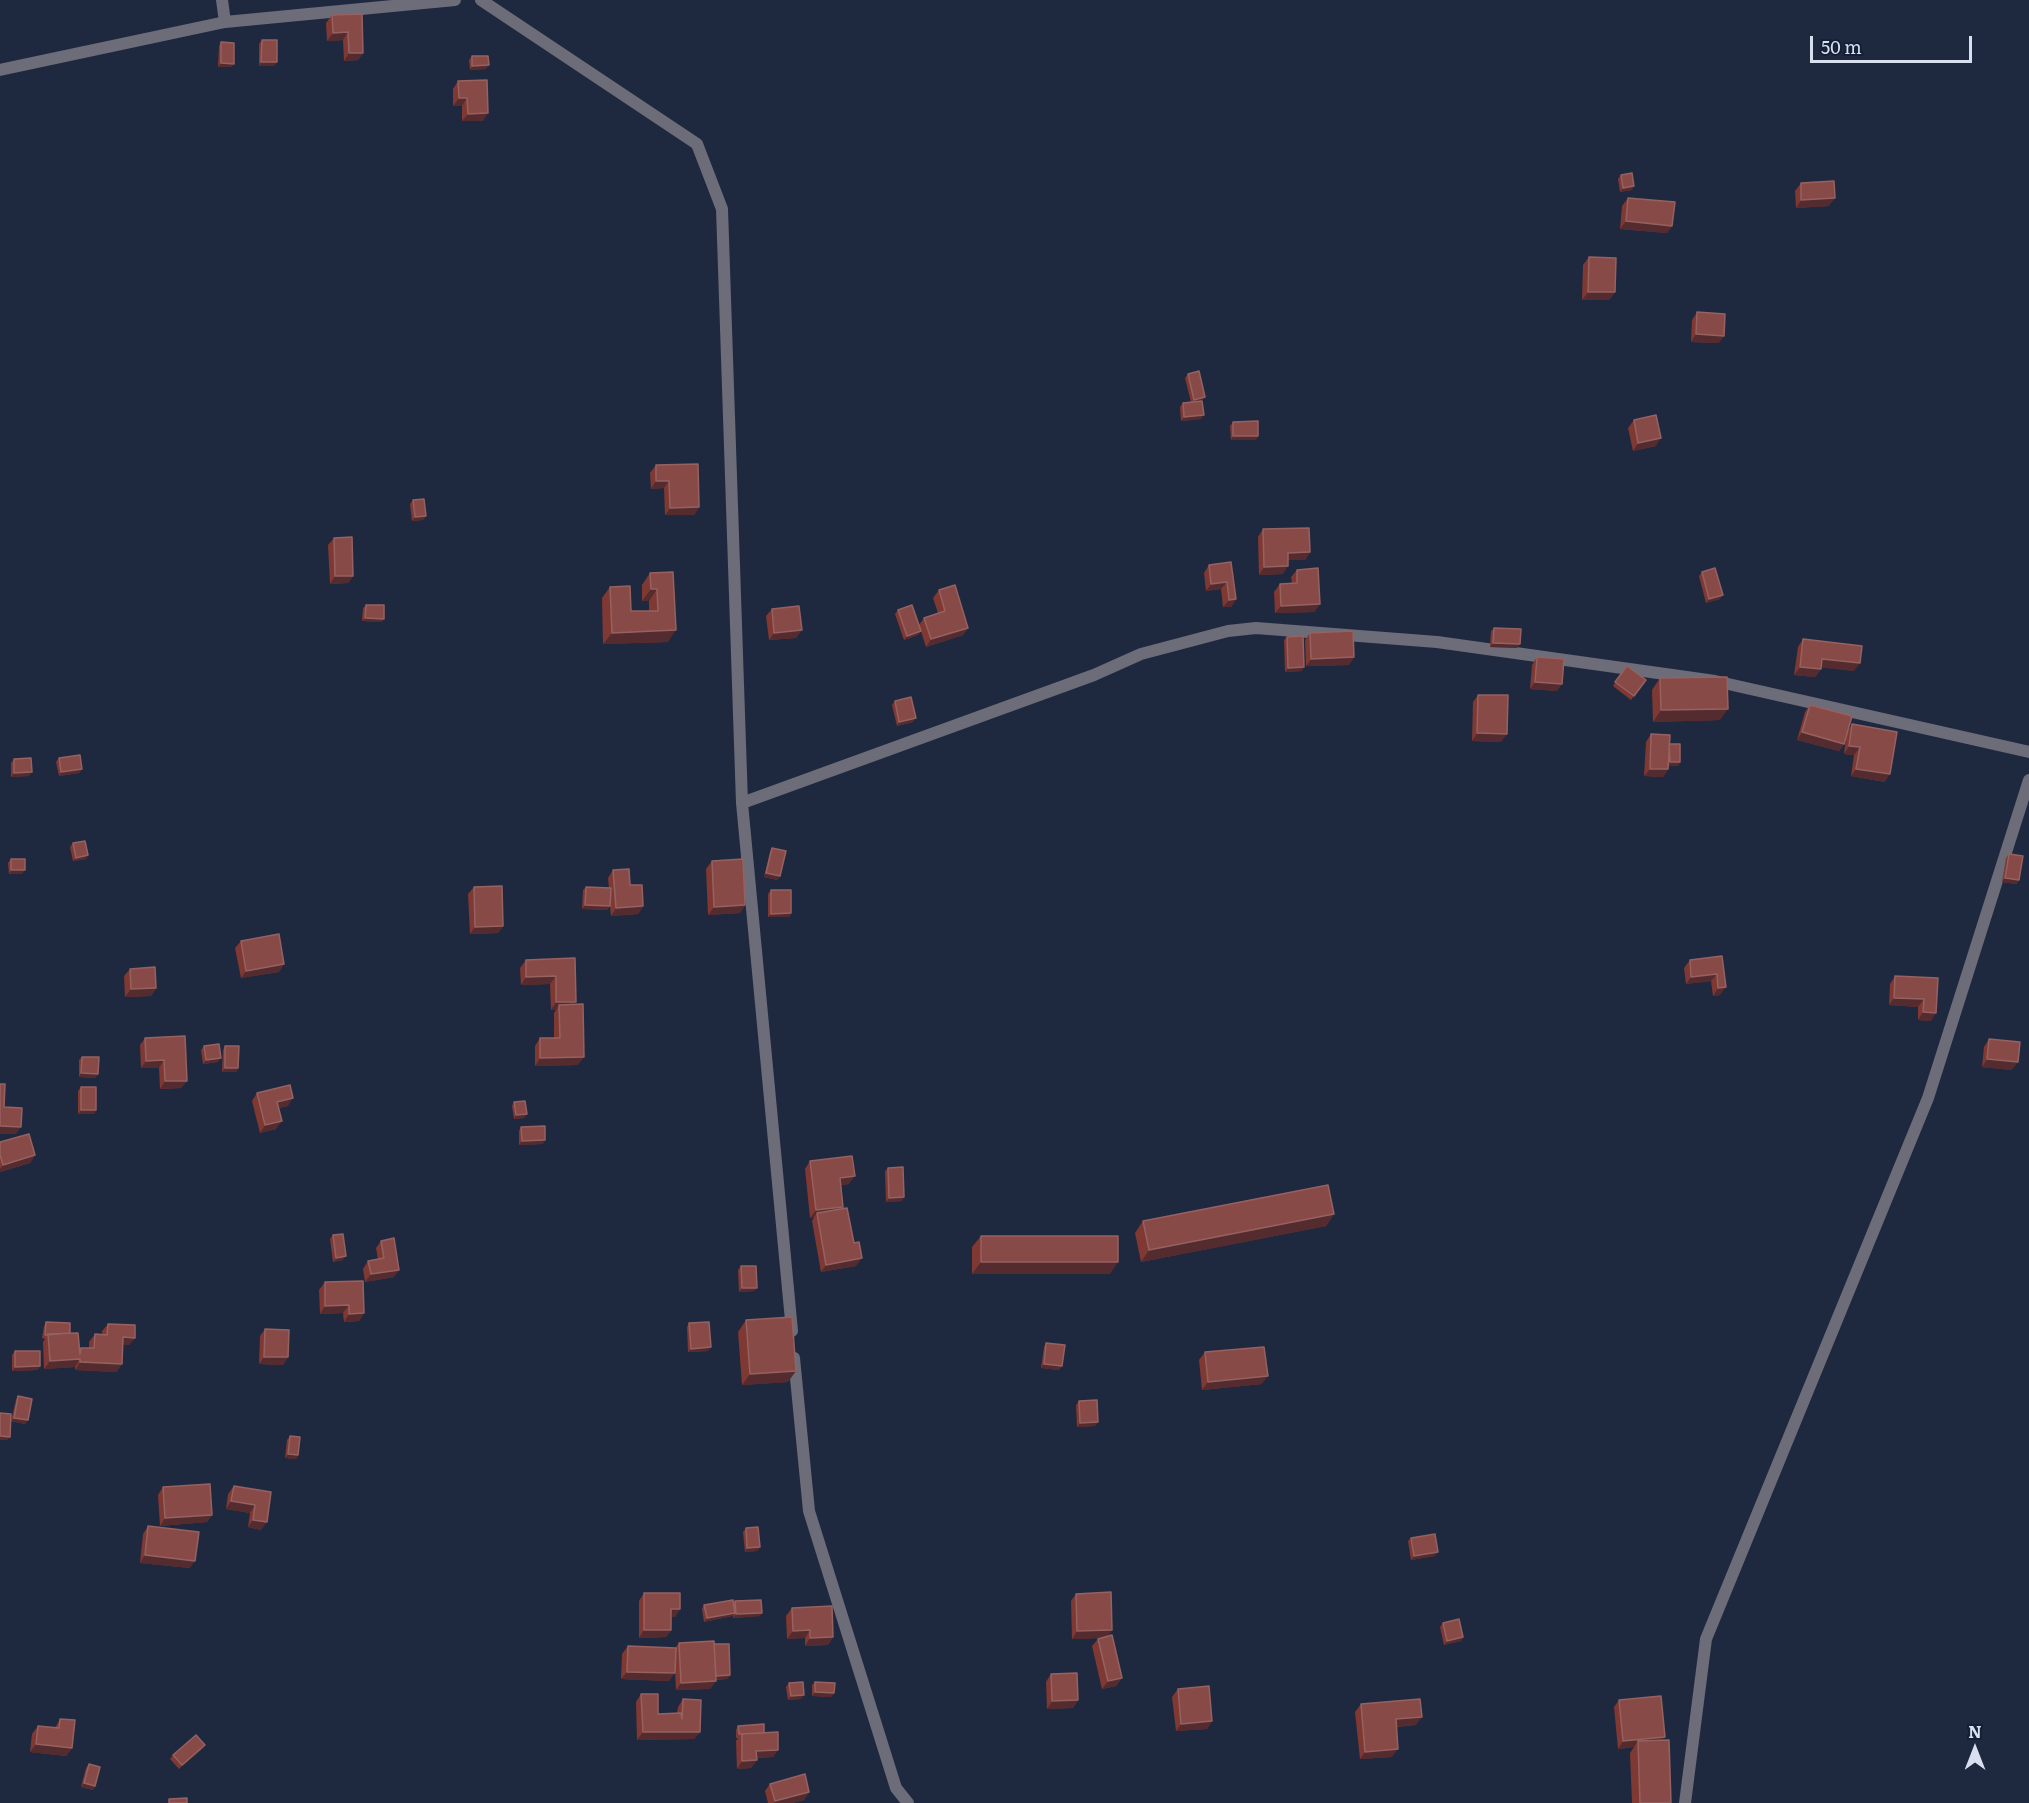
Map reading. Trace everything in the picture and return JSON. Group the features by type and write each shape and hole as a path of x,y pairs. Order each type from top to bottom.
{"street":[{"path":"222,0 225,22"},
{"path":"0,70 225,22 455,0"},
{"path":"481,0 697,144 722,209 742,803 809,1510 896,1788 908,1803"},
{"path":"742,803 1094,675 1141,654 1228,631 1256,627 1437,642 1715,681 2029,752"},
{"path":"1685,1803 1706,1639 1928,1098 2029,780"}],"building":[{"path":"362,14 363,53 349,53 348,32 333,33 332,15"},
{"path":"262,40 277,40 277,62 261,62"},
{"path":"221,42 234,43 234,64 221,63"},
{"path":"472,56 488,56 489,65 472,66"},
{"path":"487,80 488,113 468,114 467,98 459,98 458,81"},
{"path":"1632,173 1634,186 1623,188 1621,175"},
{"path":"1834,181 1835,198 1801,200 1801,183"},
{"path":"1628,198 1675,202 1672,226 1626,221"},
{"path":"1589,257 1616,258 1615,292 1588,292"},
{"path":"1697,312 1725,314 1724,336 1696,334"},
{"path":"1199,371 1205,397 1194,400 1188,374"},
{"path":"1202,401 1204,415 1184,417 1183,403"},
{"path":"1656,415 1661,438 1638,443 1634,420"},
{"path":"1258,421 1258,436 1233,436 1233,422"},
{"path":"698,464 699,507 670,508 669,481 656,481 656,465"},
{"path":"424,499 426,516 415,517 413,500"},
{"path":"1309,528 1310,552 1288,553 1288,566 1264,567 1263,529"},
{"path":"352,537 353,576 335,576 334,538"},
{"path":"1231,562 1236,599 1229,600 1227,582 1211,584 1209,565"},
{"path":"1318,568 1320,604 1281,606 1280,584 1297,583 1297,570"},
{"path":"1715,568 1723,595 1709,599 1702,572"},
{"path":"673,572 676,630 612,633 610,587 630,586 631,611 658,611 657,589 651,589 650,573"},
{"path":"955,585 968,628 931,639 924,618 945,611 939,590"},
{"path":"366,605 384,605 384,619 365,618"},
{"path":"912,605 921,631 907,636 898,610"},
{"path":"799,606 802,630 774,633 772,609"},
{"path":"1494,628 1521,629 1520,644 1493,643"},
{"path":"1353,631 1354,657 1311,659 1310,633"},
{"path":"1303,636 1304,667 1288,668 1287,637"},
{"path":"1803,639 1862,646 1860,663 1822,659 1821,669 1800,667"},
{"path":"1537,657 1564,659 1562,684 1535,682"},
{"path":"1627,666 1646,680 1634,696 1615,682"},
{"path":"1727,677 1728,709 1661,710 1660,678"},
{"path":"1478,695 1508,695 1507,734 1477,733"},
{"path":"911,697 916,718 899,722 895,701"},
{"path":"1810,705 1852,716 1844,744 1802,732"},
{"path":"1852,724 1897,732 1890,774 1856,769 1860,747 1849,746"},
{"path":"1651,734 1670,735 1668,769 1650,769"},
{"path":"1669,744 1680,744 1680,762 1670,762"},
{"path":"80,755 82,769 61,772 59,758"},
{"path":"31,758 32,772 14,773 14,759"},
{"path":"85,841 88,855 76,858 73,843"},
{"path":"772,848 786,851 780,876 766,873"},
{"path":"2009,854 2023,856 2019,880 2005,878"},
{"path":"11,859 25,859 25,870 11,870"},
{"path":"743,859 745,905 714,907 712,861"},
{"path":"629,869 630,885 642,885 643,906 616,908 613,870"},
{"path":"502,886 503,926 475,927 474,887"},
{"path":"586,887 611,888 610,906 585,905"},
{"path":"771,890 791,890 791,913 771,914"},
{"path":"279,934 284,964 246,971 241,941"},
{"path":"1722,956 1726,987 1718,988 1717,974 1691,977 1690,960"},
{"path":"575,958 576,1002 556,1002 556,976 526,977 526,960"},
{"path":"155,967 156,988 131,989 130,969"},
{"path":"1895,976 1938,978 1936,1013 1923,1012 1924,999 1894,998"},
{"path":"583,1004 584,1057 540,1058 540,1038 560,1038 559,1005"},
{"path":"185,1036 187,1081 165,1081 164,1060 146,1061 145,1038"},
{"path":"1989,1039 2020,1042 2018,1062 1987,1059"},
{"path":"219,1044 221,1058 206,1060 204,1046"},
{"path":"225,1046 239,1046 238,1068 225,1068"},
{"path":"82,1057 99,1057 98,1074 81,1073"},
{"path":"0,1084 5,1084 4,1107 22,1108 21,1127 0,1126"},
{"path":"290,1085 293,1098 277,1102 282,1121 265,1125 257,1093"},
{"path":"81,1087 96,1087 96,1110 81,1110"},
{"path":"525,1101 527,1114 516,1115 514,1102"},
{"path":"545,1126 545,1140 522,1141 521,1127"},
{"path":"29,1134 35,1155 3,1165 0,1142"},
{"path":"852,1156 855,1176 840,1178 843,1207 816,1210 810,1161"},
{"path":"903,1167 904,1197 889,1198 888,1168"},
{"path":"1328,1185 1334,1214 1149,1250 1143,1221"},
{"path":"847,1208 854,1243 859,1242 862,1258 826,1265 817,1213"},
{"path":"343,1234 346,1256 336,1258 333,1235"},
{"path":"981,1236 1118,1236 1118,1262 981,1262"},
{"path":"394,1238 399,1270 371,1274 368,1261 384,1258 381,1241"},
{"path":"741,1266 756,1266 757,1288 742,1288"},
{"path":"363,1281 364,1313 349,1314 349,1305 325,1306 325,1282"},
{"path":"792,1317 796,1371 750,1374 746,1320"},
{"path":"46,1322 70,1323 70,1333 45,1335"},
{"path":"709,1322 711,1347 691,1349 689,1323"},
{"path":"108,1324 135,1325 135,1338 123,1337 122,1364 80,1362 80,1359 50,1361 48,1334 78,1333 80,1354 81,1348 94,1348 95,1334 107,1335"},
{"path":"265,1329 289,1330 288,1357 264,1357"},
{"path":"1046,1343 1065,1345 1062,1366 1044,1364"},
{"path":"1264,1347 1268,1376 1208,1382 1205,1352"},
{"path":"15,1351 40,1351 40,1366 15,1367"},
{"path":"18,1396 32,1399 28,1420 14,1418"},
{"path":"1097,1400 1098,1422 1080,1423 1079,1401"},
{"path":"0,1413 11,1414 10,1437 0,1436"},
{"path":"290,1436 300,1437 298,1455 288,1454"},
{"path":"210,1484 212,1515 165,1518 163,1487"},
{"path":"234,1486 271,1492 267,1522 253,1520 255,1505 231,1501"},
{"path":"148,1526 199,1532 195,1561 145,1555"},
{"path":"758,1527 760,1547 747,1548 746,1528"},
{"path":"1435,1534 1438,1552 1414,1556 1411,1538"},
{"path":"1111,1592 1112,1630 1077,1631 1076,1594"},
{"path":"644,1593 680,1593 680,1609 671,1609 671,1630 644,1630"},
{"path":"733,1600 735,1613 707,1618 704,1605"},
{"path":"761,1600 762,1613 736,1614 735,1601"},
{"path":"832,1606 833,1637 810,1638 810,1630 793,1631 792,1608"},
{"path":"1459,1619 1463,1637 1447,1641 1443,1623"},
{"path":"1112,1635 1122,1678 1108,1681 1098,1639"},
{"path":"714,1641 716,1681 681,1683 679,1643"},
{"path":"714,1644 729,1644 730,1675 716,1676"},
{"path":"628,1646 676,1648 675,1673 627,1672"},
{"path":"1077,1673 1078,1700 1052,1701 1051,1674"},
{"path":"803,1682 804,1695 791,1696 789,1683"},
{"path":"815,1682 835,1683 834,1693 815,1692"},
{"path":"1209,1686 1212,1721 1181,1724 1178,1689"},
{"path":"641,1694 658,1694 658,1714 681,1713 682,1719 683,1699 701,1700 700,1732 643,1732"},
{"path":"1661,1696 1665,1737 1623,1741 1619,1700"},
{"path":"1420,1699 1422,1717 1396,1719 1398,1749 1365,1752 1361,1704"},
{"path":"60,1719 75,1720 72,1748 36,1744 38,1726 59,1728"},
{"path":"764,1724 764,1733 739,1734 738,1726"},
{"path":"778,1732 778,1750 756,1751 757,1760 742,1761 742,1734"},
{"path":"196,1735 205,1745 182,1765 173,1755"},
{"path":"1669,1740 1671,1803 1640,1803 1638,1741"},
{"path":"89,1764 100,1767 95,1786 84,1783"},
{"path":"805,1774 809,1792 775,1801 770,1784"},
{"path":"187,1798 187,1803 169,1803 169,1799"}]}
